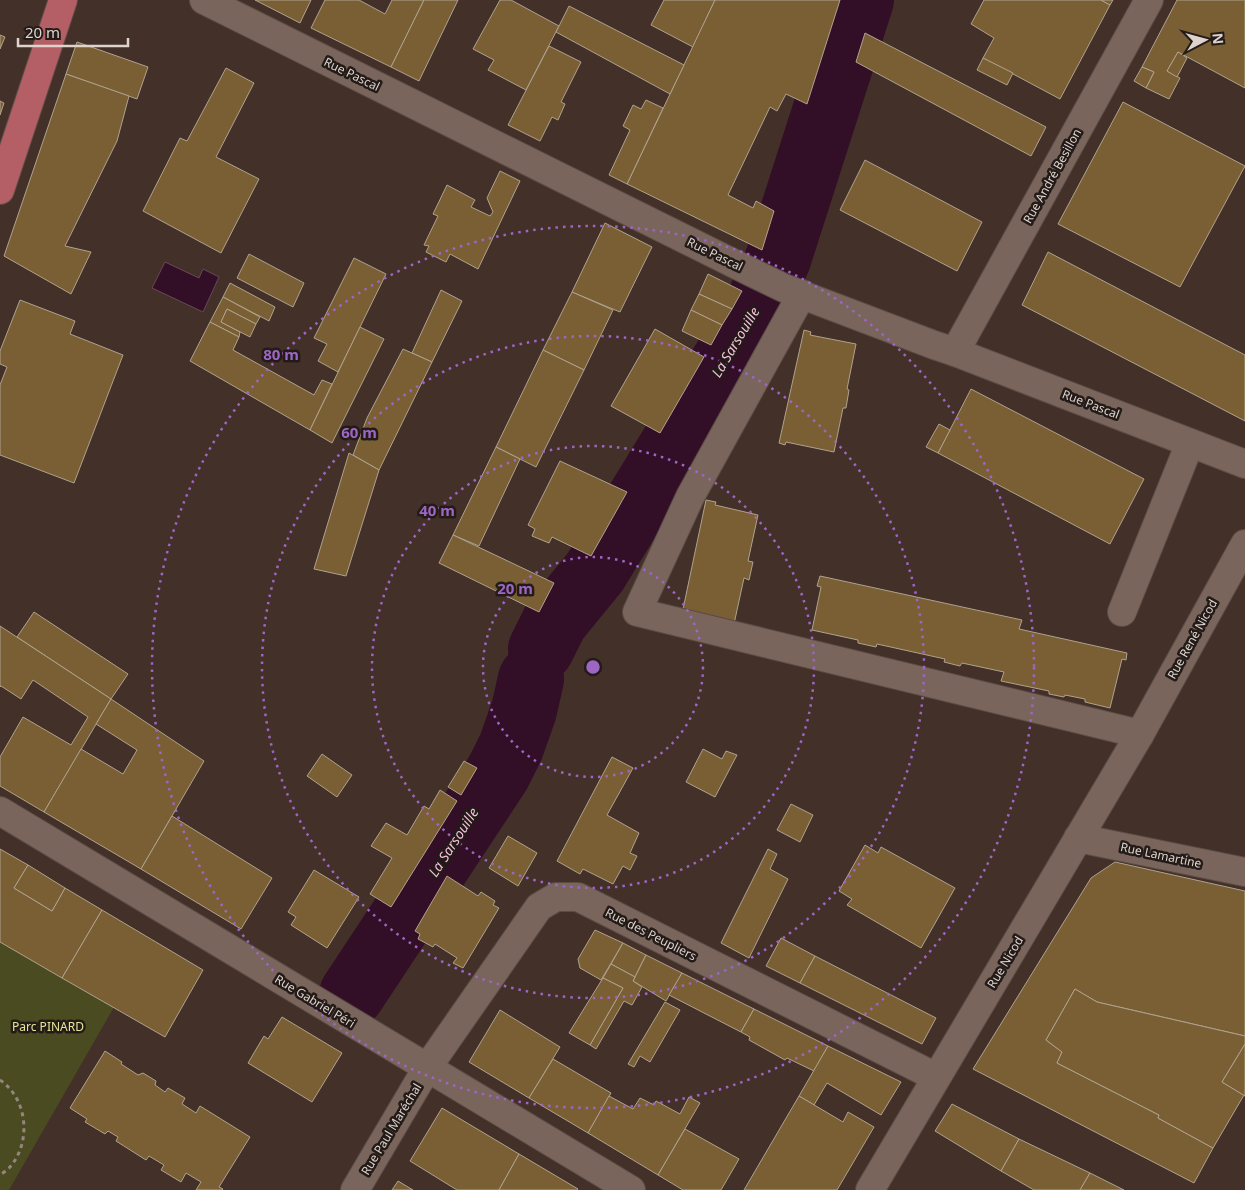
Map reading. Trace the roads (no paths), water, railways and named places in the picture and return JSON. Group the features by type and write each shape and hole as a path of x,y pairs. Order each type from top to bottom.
{"main road":[{"path":"0,190 64,0"}],"street":[{"name":"Rue Pascal","path":"204,0 751,272 793,291 1245,464"},
{"name":"Rue André Besillon","path":"955,352 1149,0"},
{"path":"793,291 690,497 637,612 1140,734"},
{"path":"1122,612 1190,443"},
{"name":"Rue René Nicod","path":"1140,734 1245,544"},
{"name":"Rue Nicod","path":"870,1190 1140,734"},
{"name":"Rue Gabriel Péri","path":"0,812 631,1190"},
{"name":"Rue Lamartine","path":"1078,838 1245,872"},
{"name":"Rue des Peupliers","path":"428,1068 539,907 556,897 578,897 936,1077"},
{"name":"Rue Paul Maréchal","path":"355,1190 428,1068"}],"waterway":[{"name":"La Sarsouille","path":"541,649 555,621 595,572 755,311 778,259 861,0"},
{"name":"La Sarsouille","path":"352,994 498,773 511,747 524,710 531,679"}],"park label":[{"name":"Parc PINARD","path":"48,1026"}]}
